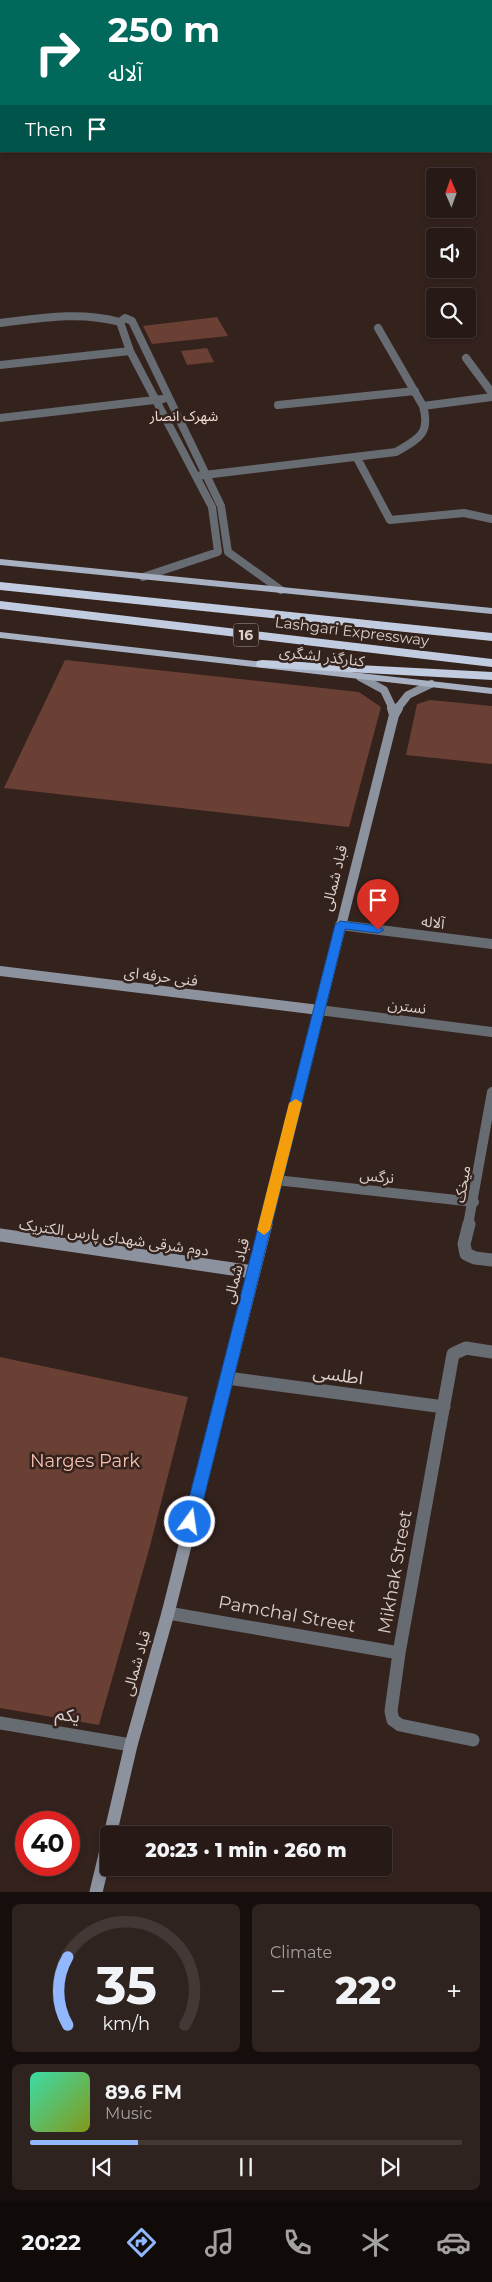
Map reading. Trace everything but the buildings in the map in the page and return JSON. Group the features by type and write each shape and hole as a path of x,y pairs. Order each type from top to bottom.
{"highway":[{"path":"0,577 141,602"},
{"name":"Lashgari Expressway","path":"0,586 492,637"},
{"name":"Lashgari Expressway","path":"0,605 492,663"},
{"path":"262,664 492,676"}],"main road":[{"path":"0,562 492,611"},
{"name":"کنارگذر لشگری","path":"0,635 262,664 360,677 492,690"}],"street":[{"path":"0,323 79,315 102,316 120,322"},
{"path":"120,322 126,318 132,320 221,506 228,552 281,590"},
{"path":"120,322 130,351 158,400 212,507 218,552 143,577"},
{"path":"196,476 396,452 421,438 427,420 423,406 378,328"},
{"path":"0,365 130,351"},
{"path":"423,406 492,395 466,358"},
{"path":"278,405 415,391"},
{"path":"0,418 169,399"},
{"path":"357,458 390,520 464,513 492,519"},
{"path":"360,677 391,697 394,715"},
{"path":"394,715 401,700 409,693 431,684"},
{"name":"قباد شمالی","path":"112,1826 130,1745 168,1613 394,715"},
{"name":"آلاله","path":"340,925 492,944"},
{"name":"فنی حرفه ای","path":"0,971 319,1010"},
{"name":"نسترن","path":"319,1010 492,1032"},
{"name":"میخک","path":"492,1092 474,1202 464,1244 466,1254 475,1258 492,1260"},
{"name":"نرگس","path":"276,1180 474,1202"},
{"name":"دوم شرقی شهدای پارس الکتریک","path":"0,1235 253,1272"},
{"name":"Mikhak Street","path":"474,1740 400,1725 393,1720 390,1711 453,1354 457,1350 465,1348 492,1352"},
{"name":"اطلسی","path":"227,1378 444,1407"},
{"name":"Pamchal Street","path":"168,1613 399,1652"},
{"name":"یکم","path":"0,1723 130,1745"},
{"name":"قباد شمالی","path":"96,1892 100,1875"}],"green space":[{"path":"217,317 228,336 152,344 143,326"},
{"path":"207,348 214,362 187,365 181,351"},
{"path":"65,660 359,692 381,707 349,827 4,788"},
{"path":"430,700 492,706 492,764 406,755 417,704"},
{"name":"Narges Park","path":"0,1357 188,1397 150,1546 99,1725 0,1708"}],"slow traffic":[{"path":"264,1230 296,1103"}],"district":[{"name":"شهرک انصار","path":"184,416"}],"route":[{"path":"190,1522 340,925 378,930"}]}
